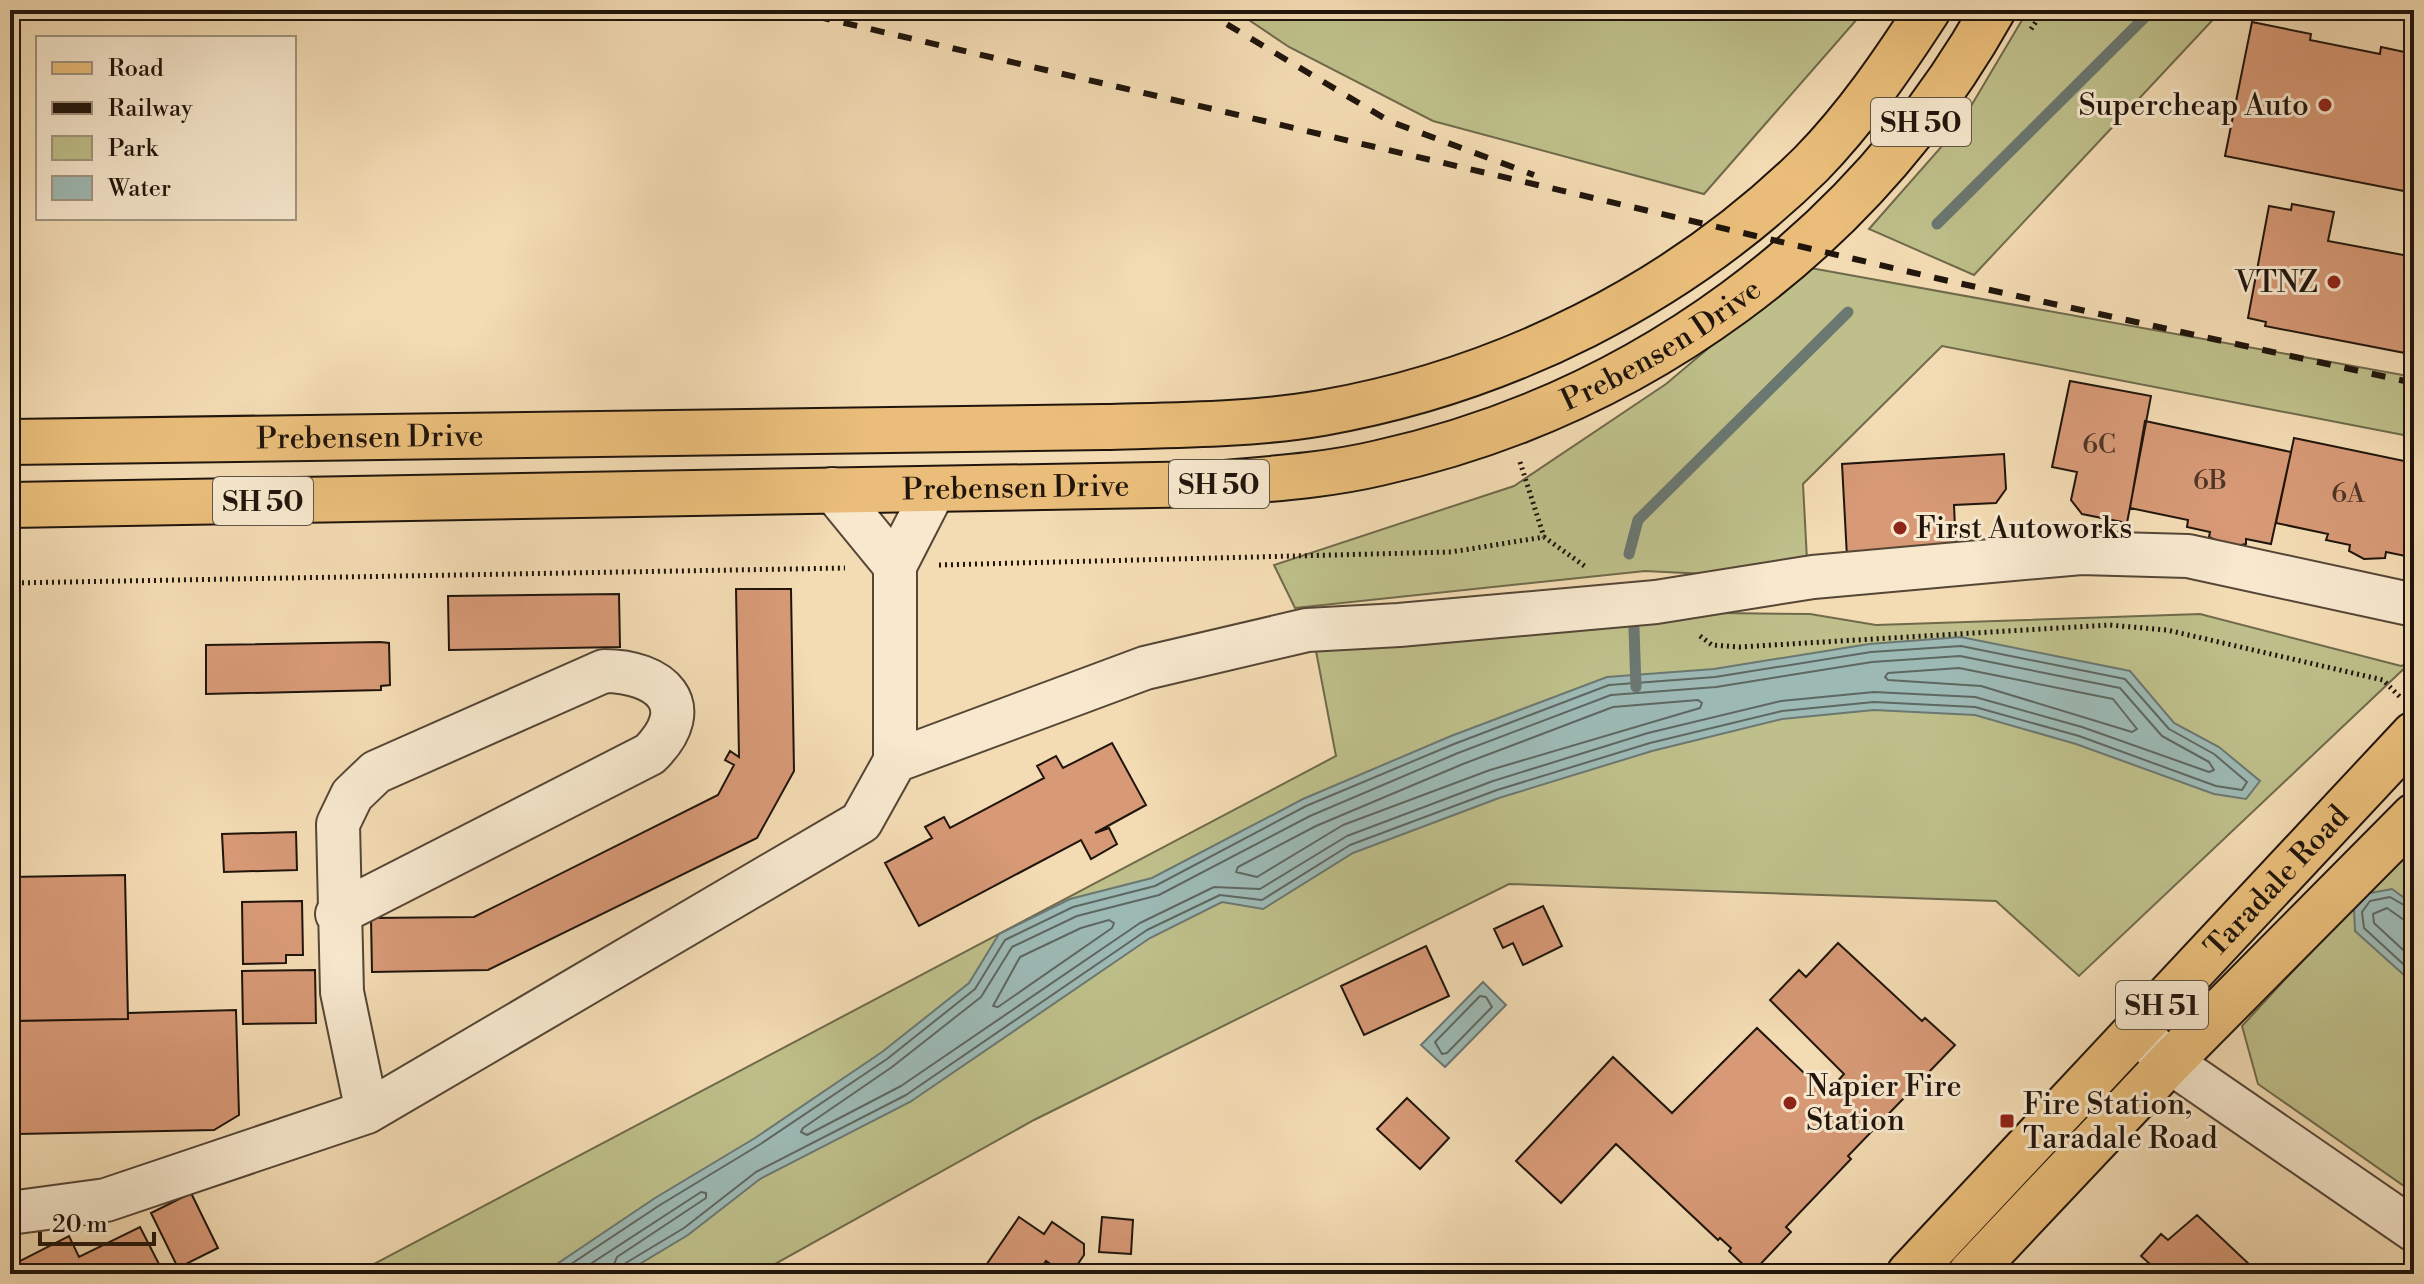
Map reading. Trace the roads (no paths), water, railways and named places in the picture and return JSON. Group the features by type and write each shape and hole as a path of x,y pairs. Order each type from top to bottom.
{"main road":[{"name":"Prebensen Drive","path":"10,442 1104,427 1208,423 1320,413 1415,393 1489,367 1578,329 1668,281 1810,164 1862,104 1928,10"},
{"name":"Prebensen Drive","path":"10,505 1211,484 1308,476 1439,448 1508,425 1590,391 1720,313 1806,246 1928,115 1993,10"},
{"name":"Taradale Road","path":"1909,1274 2137,1032 2410,719"},
{"name":"Taradale Road","path":"1970,1274 2170,1062 2414,816"}],"street":[{"path":"10,1213 106,1200 367,1112 861,822 895,761 895,566 935,488"},
{"path":"832,489 895,566"},
{"path":"895,761 1145,668 1307,630 1656,602 1813,577 2081,553 2188,556 2414,605"},
{"path":"337,914 650,754 667,737 674,717 671,700 653,682 630,671 604,671 376,772 352,795 338,824 337,914 342,992 367,1112"},
{"path":"2137,1032 2170,1062 2414,1230"}],"water":[{"path":"1961,637 2130,671 2174,723 2219,747 2260,781 2246,799 2214,794 2076,744 1975,715 1874,710 1782,719 1652,751 1499,798 1353,853 1263,909 1222,902 1150,938 910,1102 760,1179 688,1235 623,1274 542,1274 655,1198 755,1138 882,1052 969,983 999,934 1070,899 1152,878 1303,799 1451,736 1607,677 1714,669 1869,644"},
{"path":"2392,889 2414,905 2414,984 2355,931 2354,908 2365,894"},
{"path":"1483,982 1506,1005 1445,1067 1421,1045"}],"waterway":[{"path":"1937,224 2152,10"},
{"path":"1629,554 1638,520 1848,312"},
{"path":"1634,628 1636,687"}],"railway":[{"path":"789,10 1940,279 2414,383"},
{"path":"1203,10 1389,121 1534,175"}],"place":[{"name":"Supercheap Auto","path":"2325,105"},
{"name":"VTNZ","path":"2334,282"},
{"name":"First Autoworks","path":"1900,528"},
{"name":"Napier Fire Station","path":"1790,1103"},
{"name":"Fire Station, Taradale Road","path":"2007,1121"}]}
